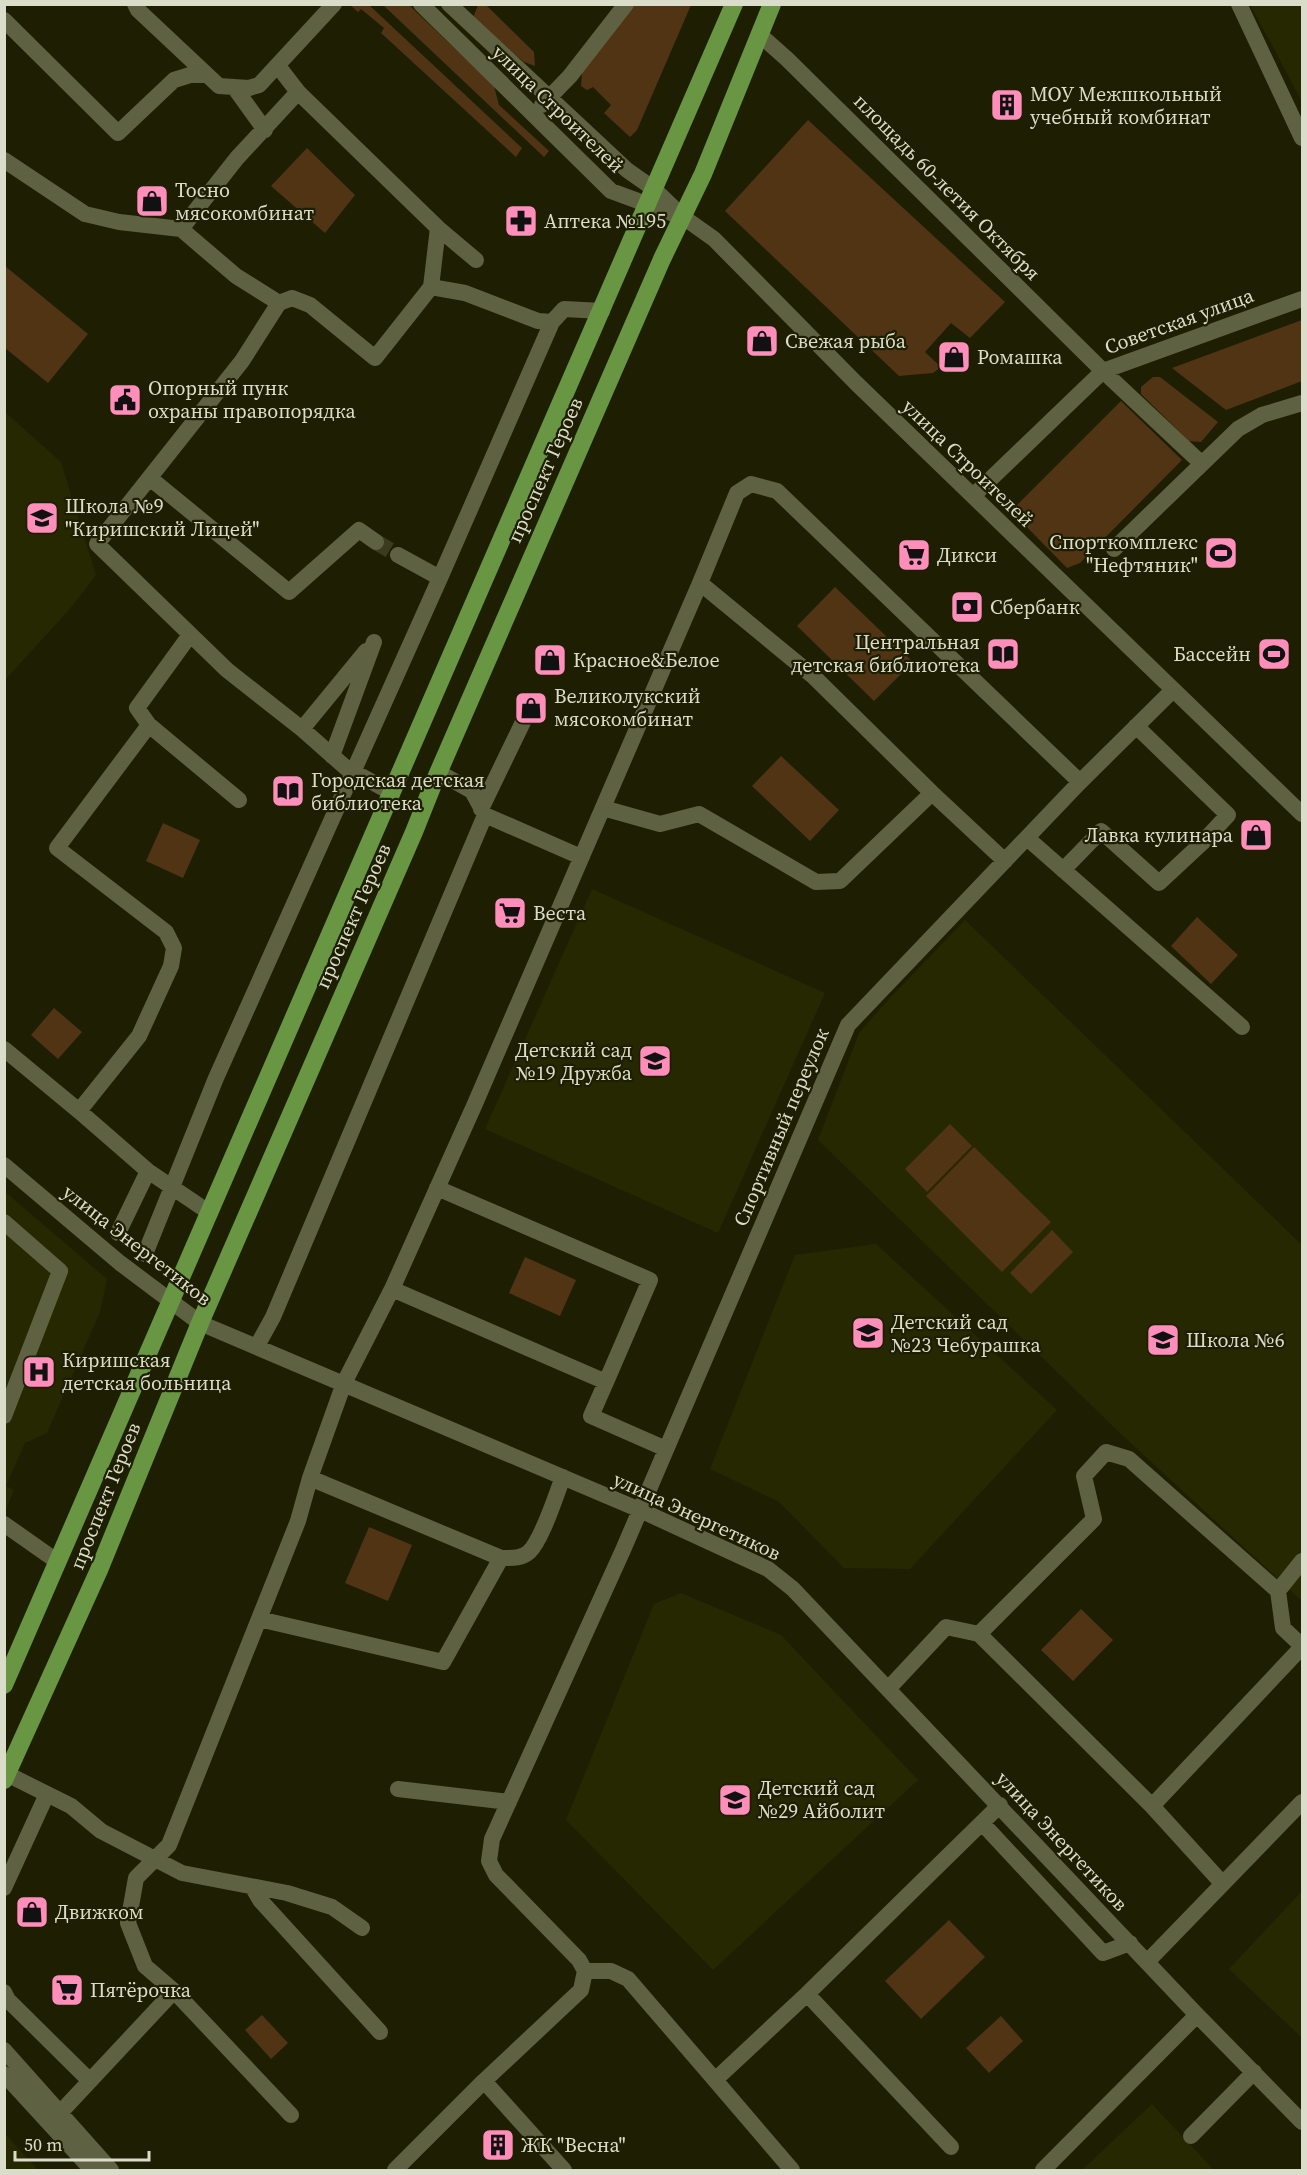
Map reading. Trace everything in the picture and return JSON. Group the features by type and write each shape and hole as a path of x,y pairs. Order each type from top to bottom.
{"main road":[{"name":"проспект Героев","path":"4,1685 734,4"},
{"name":"проспект Героев","path":"6,1777 99,1570 200,1323 662,259 683,217 772,4"}],"street":[{"path":"135,4 219,86 249,88 259,85 334,4"},
{"name":"улица Строителей","path":"421,4 611,190 650,197"},
{"name":"улица Строителей","path":"449,4 627,170 650,197 714,239 856,383 1302,814"},
{"path":"535,114 570,76 626,4"},
{"path":"1237,5 1302,138"},
{"path":"4,20 118,133 174,80 190,75 206,75"},
{"name":"площадь 60-летия Октября","path":"760,35 1103,371 1202,463"},
{"path":"278,66 298,92 438,228 476,260"},
{"path":"234,87 264,130"},
{"path":"181,229 237,158 298,92"},
{"path":"4,160 85,214 119,222 181,229 236,276 279,303"},
{"path":"392,794 363,777 353,774 302,729 227,670 97,544 151,479 242,361 279,303 292,298 310,305 375,358 431,287 438,228"},
{"path":"431,287 465,293 538,321 552,322"},
{"name":"Советская улица","path":"974,495 1103,371 1302,299"},
{"path":"145,1254 221,1067 552,322 564,309 602,310"},
{"path":"1114,549 1238,429 1262,415 1302,403"},
{"path":"151,479 289,592 359,530 376,542"},
{"path":"291,2115 174,1991 146,1966 128,1923 136,1878 169,1845 298,1521 310,1478 344,1383 392,1289 437,1188 700,583 736,493 751,484 777,491 1080,782"},
{"path":"398,555 440,578"},
{"path":"700,583 813,676 1005,861"},
{"path":"190,635 137,708 149,725 239,800"},
{"path":"302,729 374,642 332,756"},
{"name":"Спортивный переулок","path":"585,1971 579,1960 496,1875 489,1861 492,1839 640,1510 848,1025 1080,782 1173,690"},
{"path":"257,1346 273,1317 483,812 523,722"},
{"path":"78,1111 139,1036 171,966 174,948 166,932 57,848 149,725"},
{"path":"1063,870 1101,831 1159,884 1228,815 1136,726"},
{"path":"438,772 472,791 483,812 581,857"},
{"path":"603,808 660,824 699,814 816,882 840,881 932,793"},
{"path":"1027,838 1242,1028"},
{"path":"4,1049 148,1171 210,1213"},
{"name":"улица Энергетиков","path":"4,1165 120,1263 200,1323 640,1510 768,1569 793,1589 1197,2015 1302,2122"},
{"path":"118,1233 148,1171"},
{"path":"437,1188 650,1280 591,1416 666,1449"},
{"path":"4,1222 60,1271 4,1416"},
{"path":"392,1289 606,1382"},
{"path":"979,1634 1094,1519 1083,1476 1106,1452 1129,1459 1278,1591 1283,1628 1302,1646 1152,1806"},
{"path":"310,1478 501,1558 516,1558 527,1553 536,1544 563,1477"},
{"path":"4,1524 58,1562"},
{"path":"259,1619 443,1662 501,1558"},
{"path":"1278,1591 1302,1561"},
{"path":"888,1689 946,1627 979,1634 1152,1806 1222,1883"},
{"path":"6,1777 71,1806 101,1832 182,1873 287,1893 332,1907 362,1928"},
{"path":"398,1789 509,1802"},
{"path":"4,1888 47,1794"},
{"path":"1147,1962 1302,1802"},
{"path":"715,2080 807,1994 1000,1805"},
{"path":"982,1823 1103,1953 1130,1943"},
{"path":"253,1888 260,1900 380,2032"},
{"path":"395,2170 484,2081 581,1990 585,1971 611,1971 628,1979 792,2170"},
{"path":"59,2114 174,1991"},
{"path":"4,1992 8,2000 89,2080"},
{"path":"807,1994 951,2147"},
{"path":"1043,2170 1197,2015"},
{"path":"4,2050 111,2170"},
{"path":"1191,2136 1254,2072"},
{"path":"4,2074 92,2170"},
{"path":"484,2081 564,2170"}],"shaded area":[{"path":"350,5 369,5 522,148 516,157 381,33 384,28 361,9 358,12"},
{"path":"383,5 409,5 494,86 499,105 549,151 544,157"},
{"path":"478,5 486,5 534,52 535,66 524,62 473,18"},
{"path":"632,5 691,5 637,130 630,137 604,113 611,105 593,87 587,90 581,86 583,60"},
{"path":"1250,5 1302,5 1302,102 1272,45"},
{"path":"808,120 1005,302 970,338 951,323 925,352 941,367 933,373 899,376 725,211"},
{"path":"307,148 355,195 325,233 271,186"},
{"path":"5,266 88,334 48,383 5,348"},
{"path":"1302,320 1302,381 1226,410 1172,368"},
{"path":"1153,377 1160,377 1218,422 1201,442 1189,441 1141,394 1141,387"},
{"path":"1121,401 1182,460 1080,563 1067,568 1011,511"},
{"name":"Школа №9 \"Киришский Лицей\"","path":"5,412 61,462 96,575 69,610 5,680"},
{"path":"835,587 913,662 874,701 797,626"},
{"path":"781,756 839,810 810,841 752,786"},
{"path":"163,823 200,840 183,878 146,861"},
{"name":"Детский сад №19 Дружба","path":"592,889 825,993 718,1233 485,1129"},
{"path":"1197,917 1238,955 1211,984 1171,946"},
{"name":"Школа №6","path":"965,920 1302,1245 1302,1601 1122,1435 818,1140 859,1033"},
{"path":"54,1008 82,1032 58,1059 31,1035"},
{"path":"950,1124 972,1146 927,1192 905,1169"},
{"path":"974,1147 1051,1222 1002,1272 926,1196"},
{"name":"Киришская детская больница","path":"4,1191 107,1279 100,1312 47,1433 25,1443 6,1486 14,1490 5,1512"},
{"path":"1052,1230 1073,1252 1031,1294 1010,1273"},
{"name":"Детский сад №23 Чебурашка","path":"876,1244 1057,1410 910,1569 844,1568 779,1502 710,1469 795,1255"},
{"path":"525,1257 576,1280 560,1316 509,1293"},
{"path":"369,1527 412,1545 388,1601 345,1583"},
{"name":"Детский сад №29 Айболит","path":"681,1593 781,1635 918,1780 713,1970 566,1820 654,1604"},
{"path":"1081,1609 1113,1640 1073,1681 1041,1650"},
{"path":"1302,1891 1302,2038 1229,1969"},
{"path":"949,1920 985,1957 921,2019 885,1981"},
{"path":"262,2015 288,2043 271,2059 245,2030"},
{"path":"1001,2016 1023,2041 989,2073 966,2048"},
{"path":"1152,2104 1214,2170 1082,2170"},
{"path":"5,2134 8,2137 38,2170 5,2170"}],"tunnel":[{"path":"376,542 398,555"}],"place":[{"name":"МОУ Межшкольный учебный комбинат","path":"1007,105"},
{"name":"Тосно мясокомбинат","path":"152,201"},
{"name":"Аптека №195","path":"521,221"},
{"name":"Свежая рыба","path":"762,341"},
{"name":"Ромашка","path":"954,357"},
{"name":"Опорный пунк охраны правопорядка","path":"125,400"},
{"name":"Школа №9 \"Киришский Лицей\"","path":"42,518"},
{"name":"Спорткомплекс \"Нефтяник\"","path":"1221,553"},
{"name":"Дикси","path":"914,555"},
{"name":"Сбербанк","path":"967,607"},
{"name":"Центральная детская библиотека","path":"1003,654"},
{"name":"Бассейн","path":"1274,654"},
{"name":"Красное&Белое","path":"550,660"},
{"name":"Великолукский мясокомбинат","path":"531,708"},
{"name":"Городская детская библиотека","path":"288,791"},
{"name":"Лавка кулинара","path":"1256,835"},
{"name":"Веста","path":"510,913"},
{"name":"Детский сад №19 Дружба","path":"655,1061"},
{"name":"Детский сад №23 Чебурашка","path":"868,1333"},
{"name":"Школа №6","path":"1163,1340"},
{"name":"Киришская детская больница","path":"39,1372"},
{"name":"Детский сад №29 Айболит","path":"735,1800"},
{"name":"Движком","path":"32,1912"},
{"name":"Пятёрочка","path":"67,1990"},
{"name":"ЖК \"Весна\"","path":"498,2145"}]}
